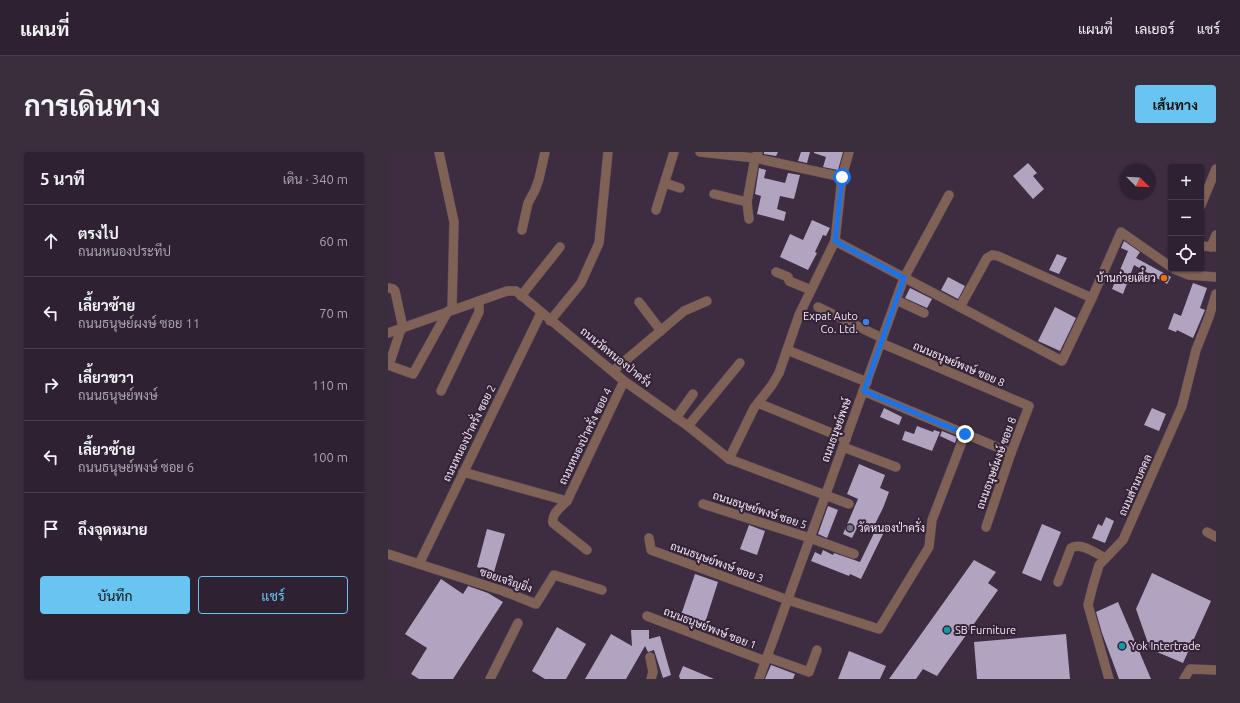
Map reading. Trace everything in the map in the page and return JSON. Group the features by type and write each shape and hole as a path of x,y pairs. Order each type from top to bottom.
{"street":[{"path":"388,288 395,291 402,328 388,365 413,374 450,310 454,222 439,152"},
{"path":"522,230 528,204 539,179 545,152"},
{"path":"550,320 581,283 599,244 608,152"},
{"path":"656,210 674,152"},
{"path":"700,152 757,155 842,177"},
{"path":"726,457 754,408 772,385 779,373 799,315 835,241 842,177 849,152"},
{"path":"749,219 747,202 757,155"},
{"path":"1203,200 1216,169"},
{"path":"665,183 680,188"},
{"path":"714,194 747,202"},
{"name":"ถนนธนุษย์พงษ์","path":"759,679 904,278 949,195"},
{"path":"835,241 1062,361 1121,232 1168,265"},
{"path":"1204,246 1214,247 1216,235"},
{"path":"521,296 560,247"},
{"path":"960,307 987,258 992,255 998,256 1092,298"},
{"path":"776,272 788,277 789,281 811,290"},
{"path":"1182,272 1189,275 1216,277"},
{"name":"ถนนวัดหนองป่าครั่ง","path":"388,333 507,291 516,291 540,312 578,341 624,381 688,426 726,457 849,504"},
{"name":"ถนนส่วนบคคล","path":"1108,679 1088,605 1099,565 1124,540 1182,406 1196,350 1216,294"},
{"path":"896,300 924,313"},
{"path":"441,391 479,312 478,301"},
{"path":"613,371 684,310 707,301"},
{"path":"638,302 661,331"},
{"name":"ถนนธนุษย์พงษ์ ซอย 8","path":"818,307 882,341 1029,406"},
{"name":"ถนนหนองป่าครั่ง ซอย 2","path":"419,564 540,312"},
{"path":"787,350 965,434 1011,453"},
{"path":"688,426 740,363"},
{"name":"ถนนหนองป่าครั่ง ซอย 4","path":"587,550 553,523 552,520 555,513 567,501 624,381"},
{"path":"676,418 693,394"},
{"path":"758,403 896,467"},
{"name":"ถนนธนุษย์ผงษ์ ซอย 8","path":"986,527 1011,453 1029,406"},
{"path":"788,600 879,629 929,547 932,520 965,434"},
{"name":"ถนนหนองป่าครั่ง ซอย 4","path":"462,472 567,501"},
{"name":"ถนนธนุษย์พงษ์ ซอย 5","path":"703,504 810,538 854,554"},
{"path":"1207,532 1216,537"},
{"name":"ถนนธนุษย์พงษ์ ซอย 3","path":"649,538 651,550 788,600"},
{"path":"1058,582 1071,548 1081,546 1105,558"},
{"name":"ซอยเจริญยิ่ง","path":"388,554 503,591 536,604 554,575 602,590"},
{"name":"ถนนธนุษย์พงษ์ ซอย 1","path":"647,616 766,659 809,672 818,650"},
{"path":"490,679 518,623"},
{"path":"650,657 653,672 651,679"},
{"path":"1184,679 1190,668 1216,670"}],"building":[{"path":"764,152 778,152 776,156 764,154"},
{"path":"801,152 810,152 807,163 798,161"},
{"path":"814,152 843,152 838,170 823,167 826,157"},
{"path":"1028,163 1037,173 1033,176 1044,189 1033,199 1013,176"},
{"path":"759,168 766,170 764,178 785,183 788,173 800,175 794,199 780,196 777,209 786,212 784,221 757,214 761,196 755,194"},
{"path":"812,220 830,228 826,236 823,235 815,252 817,253 808,270 780,257 790,234 803,240"},
{"path":"1124,241 1140,252 1136,258 1171,277 1167,284 1134,265 1123,294 1112,289 1128,251 1121,248"},
{"path":"1057,254 1067,258 1059,274 1049,270"},
{"path":"948,277 965,286 958,299 941,290"},
{"path":"1193,283 1207,288 1200,308 1205,310 1193,338 1177,330 1176,332 1168,329 1174,313 1181,316"},
{"path":"910,288 932,299 927,308 905,298"},
{"path":"1055,307 1076,318 1060,351 1038,341"},
{"path":"884,408 902,417 899,425 880,417"},
{"path":"1152,408 1166,414 1159,431 1144,425"},
{"path":"917,426 933,432 934,430 940,432 932,451 902,440 905,431 914,434"},
{"path":"942,431 957,437 955,443 940,436"},
{"path":"859,464 885,475 880,488 889,492 872,530 859,524 852,538 843,534 858,499 847,494"},
{"path":"828,506 838,510 827,538 818,534"},
{"path":"1106,517 1114,521 1105,543 1092,538 1098,524 1102,526"},
{"path":"1042,524 1061,532 1041,581 1022,573"},
{"path":"749,525 765,531 757,555 740,549"},
{"path":"487,529 505,534 494,572 477,567"},
{"path":"876,529 884,532 861,579 850,574 849,576 811,561 815,552 821,555 823,550 833,555 834,553 860,562"},
{"name":"SB Furniture","path":"974,560 996,572 988,583 998,590 937,676 923,669 916,679 889,679"},
{"path":"1152,573 1211,601 1183,663 1150,649 1136,609"},
{"path":"695,574 718,582 705,623 681,615"},
{"path":"441,579 463,594 468,586 488,593 503,602 453,679 419,679 411,674 427,648 405,634"},
{"name":"Yok Intertrade","path":"1118,602 1151,679 1119,679 1096,612"},
{"path":"557,627 586,644 566,679 545,679 532,671"},
{"path":"631,630 649,630 649,639 660,636 671,675 663,678 654,650 648,652 645,646 626,679 585,679 611,634 632,646"},
{"path":"1066,634 1070,679 977,679 974,642"},
{"path":"849,651 886,666 880,679 838,679"},
{"path":"771,665 795,674 793,679 765,679"},
{"path":"683,666 714,679 680,679 679,676"}],"place":[{"name":"บ้านก๋วยเตี๋ยว","path":"1164,278"},
{"name":"Expat Auto Co. Ltd.","path":"866,322"},
{"name":"วัดหนองป่าครั่ง","path":"850,528"},
{"name":"SB Furniture","path":"947,630"},
{"name":"Yok Intertrade","path":"1122,646"}],"route":[{"path":"842,177 835,241 904,278 864,391 965,434"}]}
